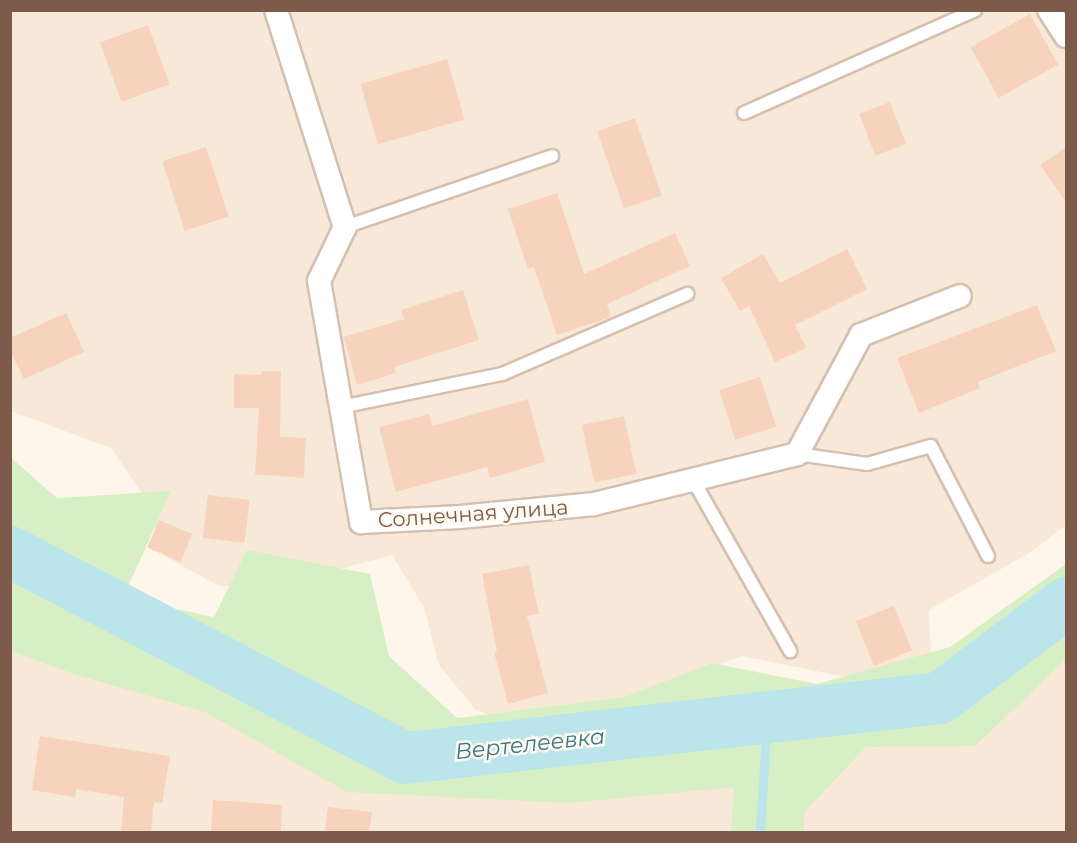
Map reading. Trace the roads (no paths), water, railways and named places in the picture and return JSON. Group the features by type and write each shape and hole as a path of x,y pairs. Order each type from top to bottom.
{"street":[{"path":"276,10 345,227"},
{"path":"1049,10 1066,36"},
{"name":"Солнечная улица","path":"345,227 319,281 361,522 460,517 594,504 797,454"},
{"path":"797,454 861,335 960,296"}],"lane":[{"path":"744,113 975,10"},
{"path":"345,227 552,156"},
{"path":"341,407 502,374 687,294"},
{"path":"797,454 867,464 931,446 988,556"},
{"path":"693,480 790,651"}],"waterway":[{"name":"Вертелеевка","path":"10,552 406,758 940,698 1066,603"},
{"path":"760,832 767,718"}]}
